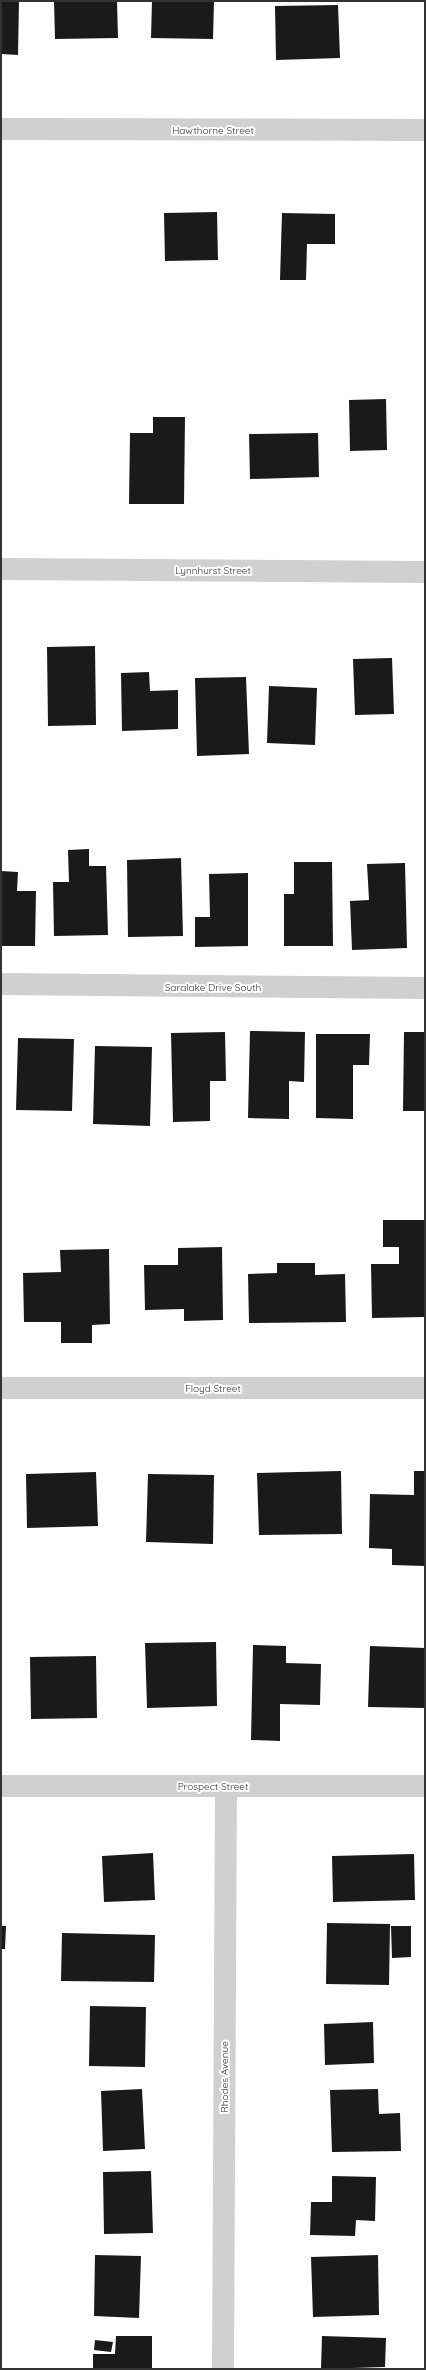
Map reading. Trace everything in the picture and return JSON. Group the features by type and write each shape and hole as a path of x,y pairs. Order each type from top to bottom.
{"street":[{"name":"Hawthorne Street","path":"1,129 425,130"},
{"name":"Lynnhurst Street","path":"1,569 425,572"},
{"name":"Saralake Drive South","path":"1,984 425,988"},
{"name":"Floyd Street","path":"1,1388 425,1388"},
{"name":"Prospect Street","path":"1,1786 425,1786"},
{"name":"Rhodes Avenue","path":"223,2369 226,1786"}],"building":[{"path":"1,1 19,1 18,55 1,54"},
{"path":"54,1 117,1 118,38 55,39"},
{"path":"152,1 214,1 213,39 151,38"},
{"path":"338,5 340,58 276,60 275,6"},
{"path":"217,212 218,260 165,261 164,213"},
{"path":"282,213 335,214 335,244 307,244 306,280 280,280"},
{"path":"386,399 387,450 350,451 349,400"},
{"path":"153,417 185,417 184,504 129,504 130,433 153,433"},
{"path":"318,433 319,477 250,479 249,434"},
{"path":"95,646 96,725 48,726 47,647"},
{"path":"392,658 394,714 355,715 353,659"},
{"path":"149,672 150,691 178,690 178,729 122,731 121,673"},
{"path":"246,677 249,754 197,756 195,678"},
{"path":"269,686 317,688 315,745 267,743"},
{"path":"89,849 89,866 106,866 108,935 54,936 53,882 69,882 68,850"},
{"path":"181,858 183,936 128,937 127,860"},
{"path":"294,862 332,862 333,946 284,946 284,894 294,894"},
{"path":"405,863 407,948 352,950 350,901 369,900 367,864"},
{"path":"1,871 18,872 17,891 36,891 35,946 1,946"},
{"path":"248,873 248,946 195,947 195,917 210,917 209,874"},
{"path":"250,1031 305,1032 304,1082 289,1081 289,1119 248,1118"},
{"path":"225,1032 226,1081 210,1081 210,1121 173,1122 171,1033"},
{"path":"404,1032 425,1032 425,1111 403,1111"},
{"path":"316,1034 370,1034 369,1065 353,1065 353,1119 316,1118"},
{"path":"18,1038 74,1039 72,1111 16,1110"},
{"path":"95,1046 152,1047 150,1126 93,1124"},
{"path":"383,1220 425,1220 425,1317 372,1318 371,1264 399,1264 399,1247 383,1247"},
{"path":"222,1247 223,1320 184,1321 184,1309 145,1310 144,1265 178,1265 178,1248"},
{"path":"109,1249 110,1324 92,1325 92,1343 61,1343 61,1322 24,1322 23,1273 61,1272 60,1250"},
{"path":"277,1263 315,1263 315,1275 345,1274 346,1322 249,1323 248,1274 277,1273"},
{"path":"341,1471 342,1534 259,1535 257,1473"},
{"path":"414,1471 425,1471 425,1566 392,1565 392,1549 369,1548 370,1494 414,1495"},
{"path":"96,1472 98,1526 27,1528 26,1474"},
{"path":"148,1474 214,1475 213,1544 146,1542"},
{"path":"216,1642 217,1706 147,1708 145,1643"},
{"path":"253,1645 286,1646 286,1663 321,1664 320,1705 280,1704 280,1741 251,1740"},
{"path":"370,1646 425,1648 425,1708 368,1707"},
{"path":"96,1656 97,1718 31,1719 30,1657"},
{"path":"153,1853 155,1900 104,1902 102,1856"},
{"path":"414,1854 415,1900 333,1902 332,1856"},
{"path":"327,1923 390,1924 389,1985 326,1984"},
{"path":"1,1926 6,1926 5,1949 1,1949"},
{"path":"391,1926 411,1926 411,1957 392,1958"},
{"path":"62,1933 155,1935 154,1982 61,1981"},
{"path":"90,2006 146,2007 145,2067 89,2066"},
{"path":"373,2022 374,2063 325,2065 324,2024"},
{"path":"142,2089 145,2149 103,2151 101,2091"},
{"path":"378,2089 379,2114 400,2113 401,2151 332,2152 330,2090"},
{"path":"151,2171 153,2233 104,2234 103,2172"},
{"path":"332,2176 376,2177 375,2221 356,2220 355,2236 310,2235 311,2202 332,2202"},
{"path":"95,2255 141,2256 139,2318 94,2316"},
{"path":"378,2255 379,2315 313,2317 311,2257"},
{"path":"116,2336 152,2336 152,2369 93,2369 93,2354 115,2354"},
{"path":"322,2336 386,2338 385,2367 321,2369"},
{"path":"95,2340 113,2342 111,2352 94,2350"}]}
